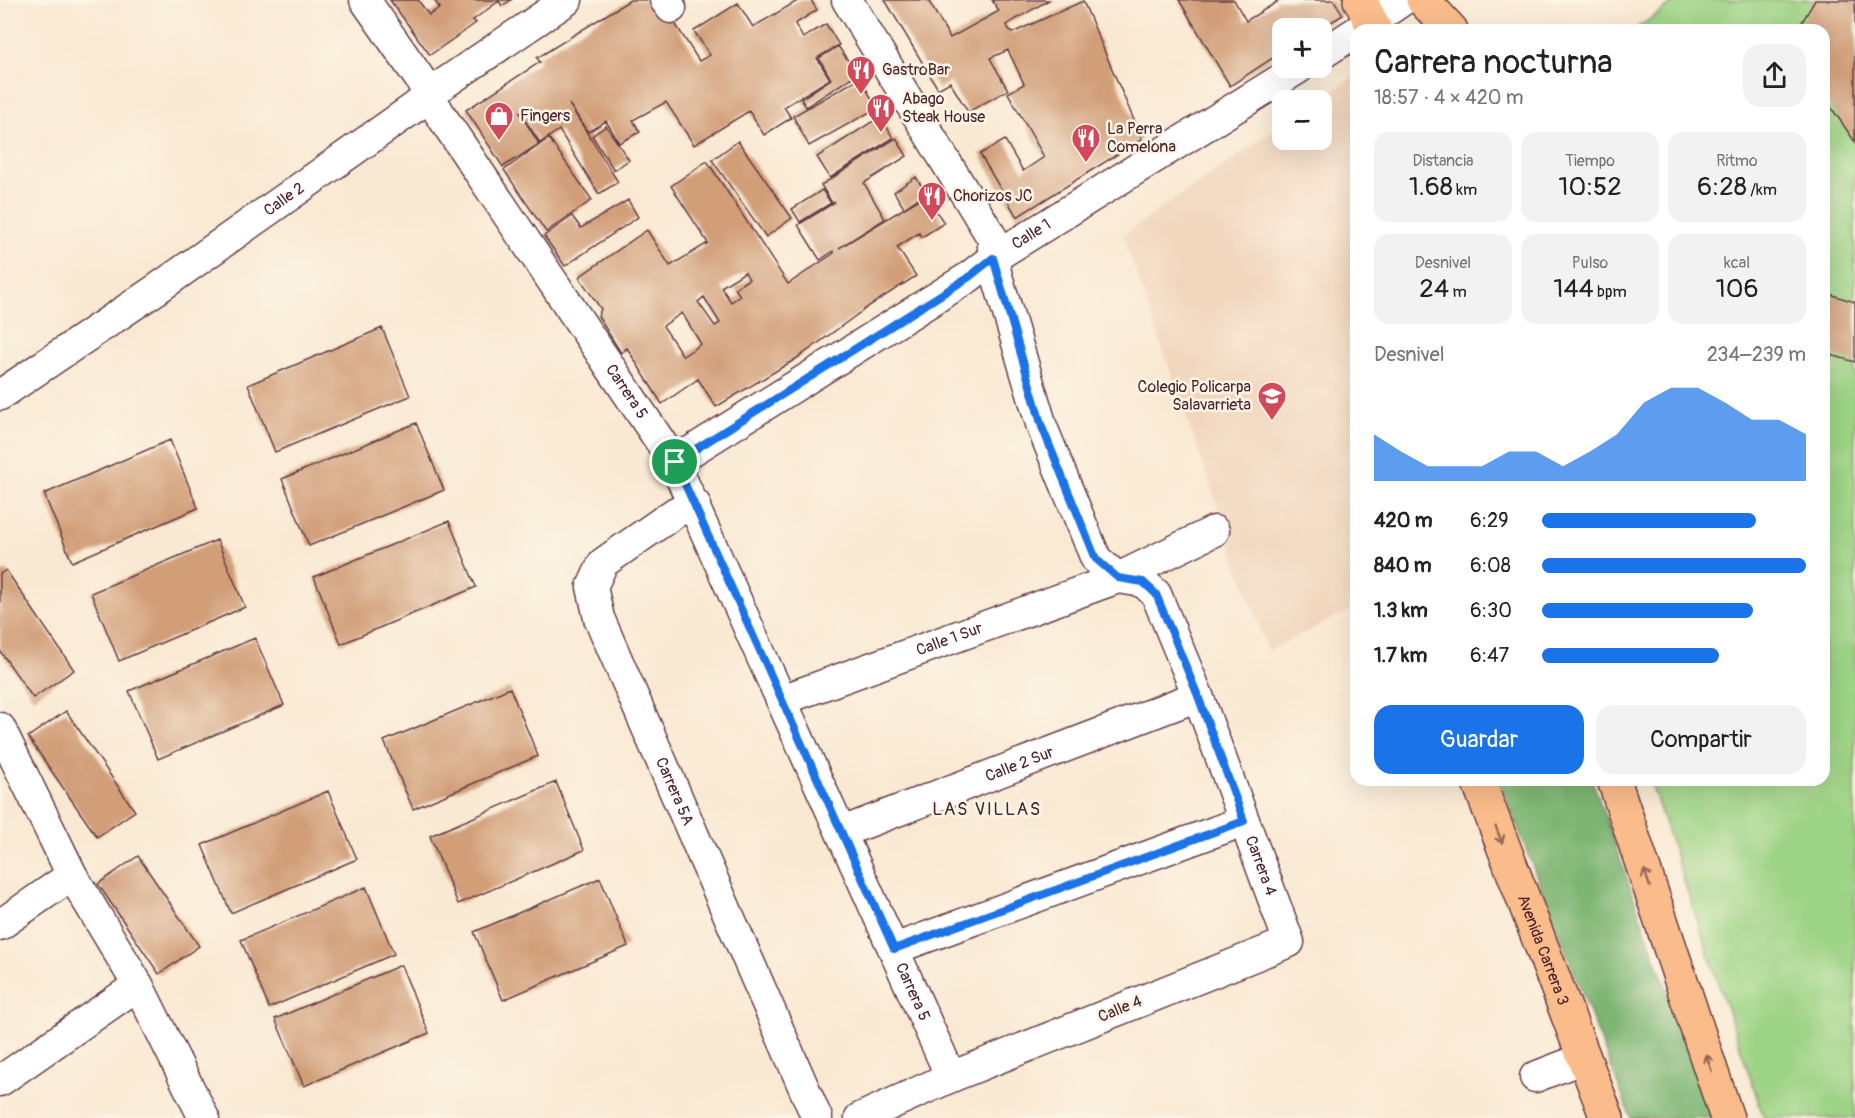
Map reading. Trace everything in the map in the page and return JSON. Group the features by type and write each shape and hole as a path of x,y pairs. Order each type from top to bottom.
{"main road":[{"path":"1423,0 1445,24"},
{"name":"Avenida Carrera 3","path":"1480,786 1607,1118"},
{"path":"1616,786 1727,1118"}],"street":[{"name":"Carrera 5","path":"365,0 675,462 951,1077"},
{"name":"Calle 2","path":"0,395 161,301 428,96 567,0"},
{"name":"Carrera 4","path":"847,0 993,239 993,258 1042,427 1096,559 1118,578 1143,582 1156,594 1198,696 1289,942"},
{"path":"1365,23 1403,0"},
{"path":"1332,47 1350,34"},
{"name":"Calle 1","path":"675,462 975,273 993,258 1283,78"},
{"name":"Carrera 5A","path":"695,504 676,512 603,563 592,587 599,618 817,1118"},
{"name":"Calle 1 Sur","path":"782,700 1118,578 1214,531"},
{"name":"Calle 2 Sur","path":"842,832 1198,696"},
{"path":"1,731 72,875 138,985 204,1118"},
{"path":"894,949 1244,821"},
{"path":"0,925 72,875"},
{"name":"Calle 4","path":"951,1077 1289,942"},
{"path":"0,1081 138,985"},
{"path":"1535,1077 1584,1058"},
{"path":"860,1118 951,1077"}],"shaded area":[{"name":"Colegio Policarpa Salavarrieta","path":"1350,79 1350,610 1268,651 1123,235 1272,132 1272,150 1332,150 1332,91"}],"green space":[{"path":"1678,0 1855,0 1855,1118 1764,1118 1652,786 1830,786 1830,24 1643,24"},
{"path":"1501,786 1594,786 1712,1118 1631,1118"}],"building":[{"path":"390,0 418,0 429,15 440,8 434,0 511,0 502,6 499,1 473,20 476,23 430,55"},
{"path":"630,0 684,0 667,11 699,61 710,55 694,31 738,3 753,27 799,0 811,0 817,10 795,24 803,38 826,24 839,45 817,58 830,79 784,107 791,118 764,135 749,111 694,145 666,102 633,120 640,132 619,143 606,121 588,132 569,104 618,182 599,194 559,130 540,143 519,111 539,144 503,167 466,110 540,62 537,58"},
{"path":"885,0 928,0 950,38 999,11 992,0 1049,0 1006,25 1012,33 1083,1 1142,139 1017,217 980,154 1005,140 1023,171 1044,157 1008,93 1024,84 1008,50 990,58 1008,90 968,112 950,82 938,89"},
{"path":"1179,0 1234,0 1246,21 1277,2 1275,0 1334,0 1343,15 1332,22 1332,18 1272,18 1272,59 1230,86"},
{"path":"1815,0 1855,0 1855,142 1830,106 1830,24 1801,24"},
{"path":"838,46 857,74 806,107 801,99 831,79 819,58"},
{"path":"860,78 877,108 809,146 793,116"},
{"path":"881,116 893,138 830,178 817,157"},
{"path":"606,126 629,160 614,170 592,136"},
{"path":"549,138 592,200 546,232 504,170"},
{"path":"896,138 907,156 864,183 885,219 839,248 926,195 944,223 922,237 919,233 897,247 916,276 869,306 799,357 716,407 698,379 662,404 627,348 621,353 598,316 601,309 579,277 647,230 670,266 708,243 671,186 707,161 788,284 834,253 833,251 820,260 798,225 835,202 832,203 821,185","holes":["745,272 749,279 735,288 740,296 731,302 721,287","704,297 720,323 715,326 698,302","682,313 701,344 683,356 663,326"]},
{"path":"738,141 792,218 766,237 712,160"},
{"path":"916,177 926,193 904,208 894,192"},
{"path":"822,190 831,203 800,222 792,209"},
{"path":"628,200 638,217 565,266 544,236 572,216 581,228"},
{"path":"1830,294 1855,302 1855,362 1830,355"},
{"path":"382,328 410,396 275,452 248,385"},
{"path":"416,423 444,490 309,546 282,479"},
{"path":"170,440 198,508 72,562 44,494"},
{"path":"449,521 476,587 341,644 314,577"},
{"path":"217,540 245,607 119,661 91,593"},
{"path":"6,570 74,670 33,698 0,651 0,574"},
{"path":"255,638 284,705 158,759 129,691"},
{"path":"510,688 538,756 413,809 384,741"},
{"path":"66,711 135,811 97,837 28,737"},
{"path":"556,782 584,850 458,904 430,836"},
{"path":"328,791 357,859 231,913 202,845"},
{"path":"138,856 199,946 159,974 98,884"},
{"path":"600,878 628,946 503,1000 474,932"},
{"path":"366,887 394,954 269,1008 241,940"},
{"path":"401,965 429,1033 304,1086 275,1019"}],"place":[{"name":"GastroBar","path":"861,96"},
{"name":"Abago Steak House","path":"881,134"},
{"name":"Fingers","path":"499,142"},
{"name":"La Perra Comelona","path":"1086,164"},
{"name":"Chorizos JC","path":"932,222"},
{"name":"Colegio Policarpa Salavarrieta","path":"1272,422"}],"district":[{"name":"LAS VILLAS","path":"987,809"}],"route":[{"path":"993,258 1042,427 1096,559 1118,578 1143,582 1156,594 1198,696 1244,821 894,949 675,462 969,277 993,258"}]}
